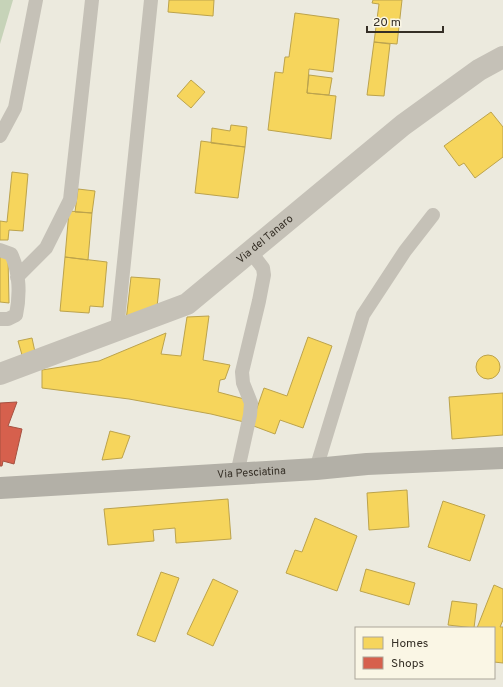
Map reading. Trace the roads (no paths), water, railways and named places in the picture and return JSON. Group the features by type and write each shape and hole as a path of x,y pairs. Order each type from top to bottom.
{"main road":[{"name":"Via Pesciatina","path":"0,488 316,469 382,463 503,458"}],"street":[{"name":"Via del Tanaro","path":"0,374 187,304 407,122 479,70 503,57"}],"lane":[{"path":"0,136 15,108 21,84 36,0"},
{"path":"17,277 46,248 70,200 92,0"},
{"path":"116,330 152,0"},
{"path":"316,469 363,315 405,251 433,215"},
{"path":"0,250 12,254 16,265 19,303 16,315 8,319 0,319"},
{"path":"237,474 250,415 251,403 243,383 242,372 264,275 264,268 250,251"}]}
